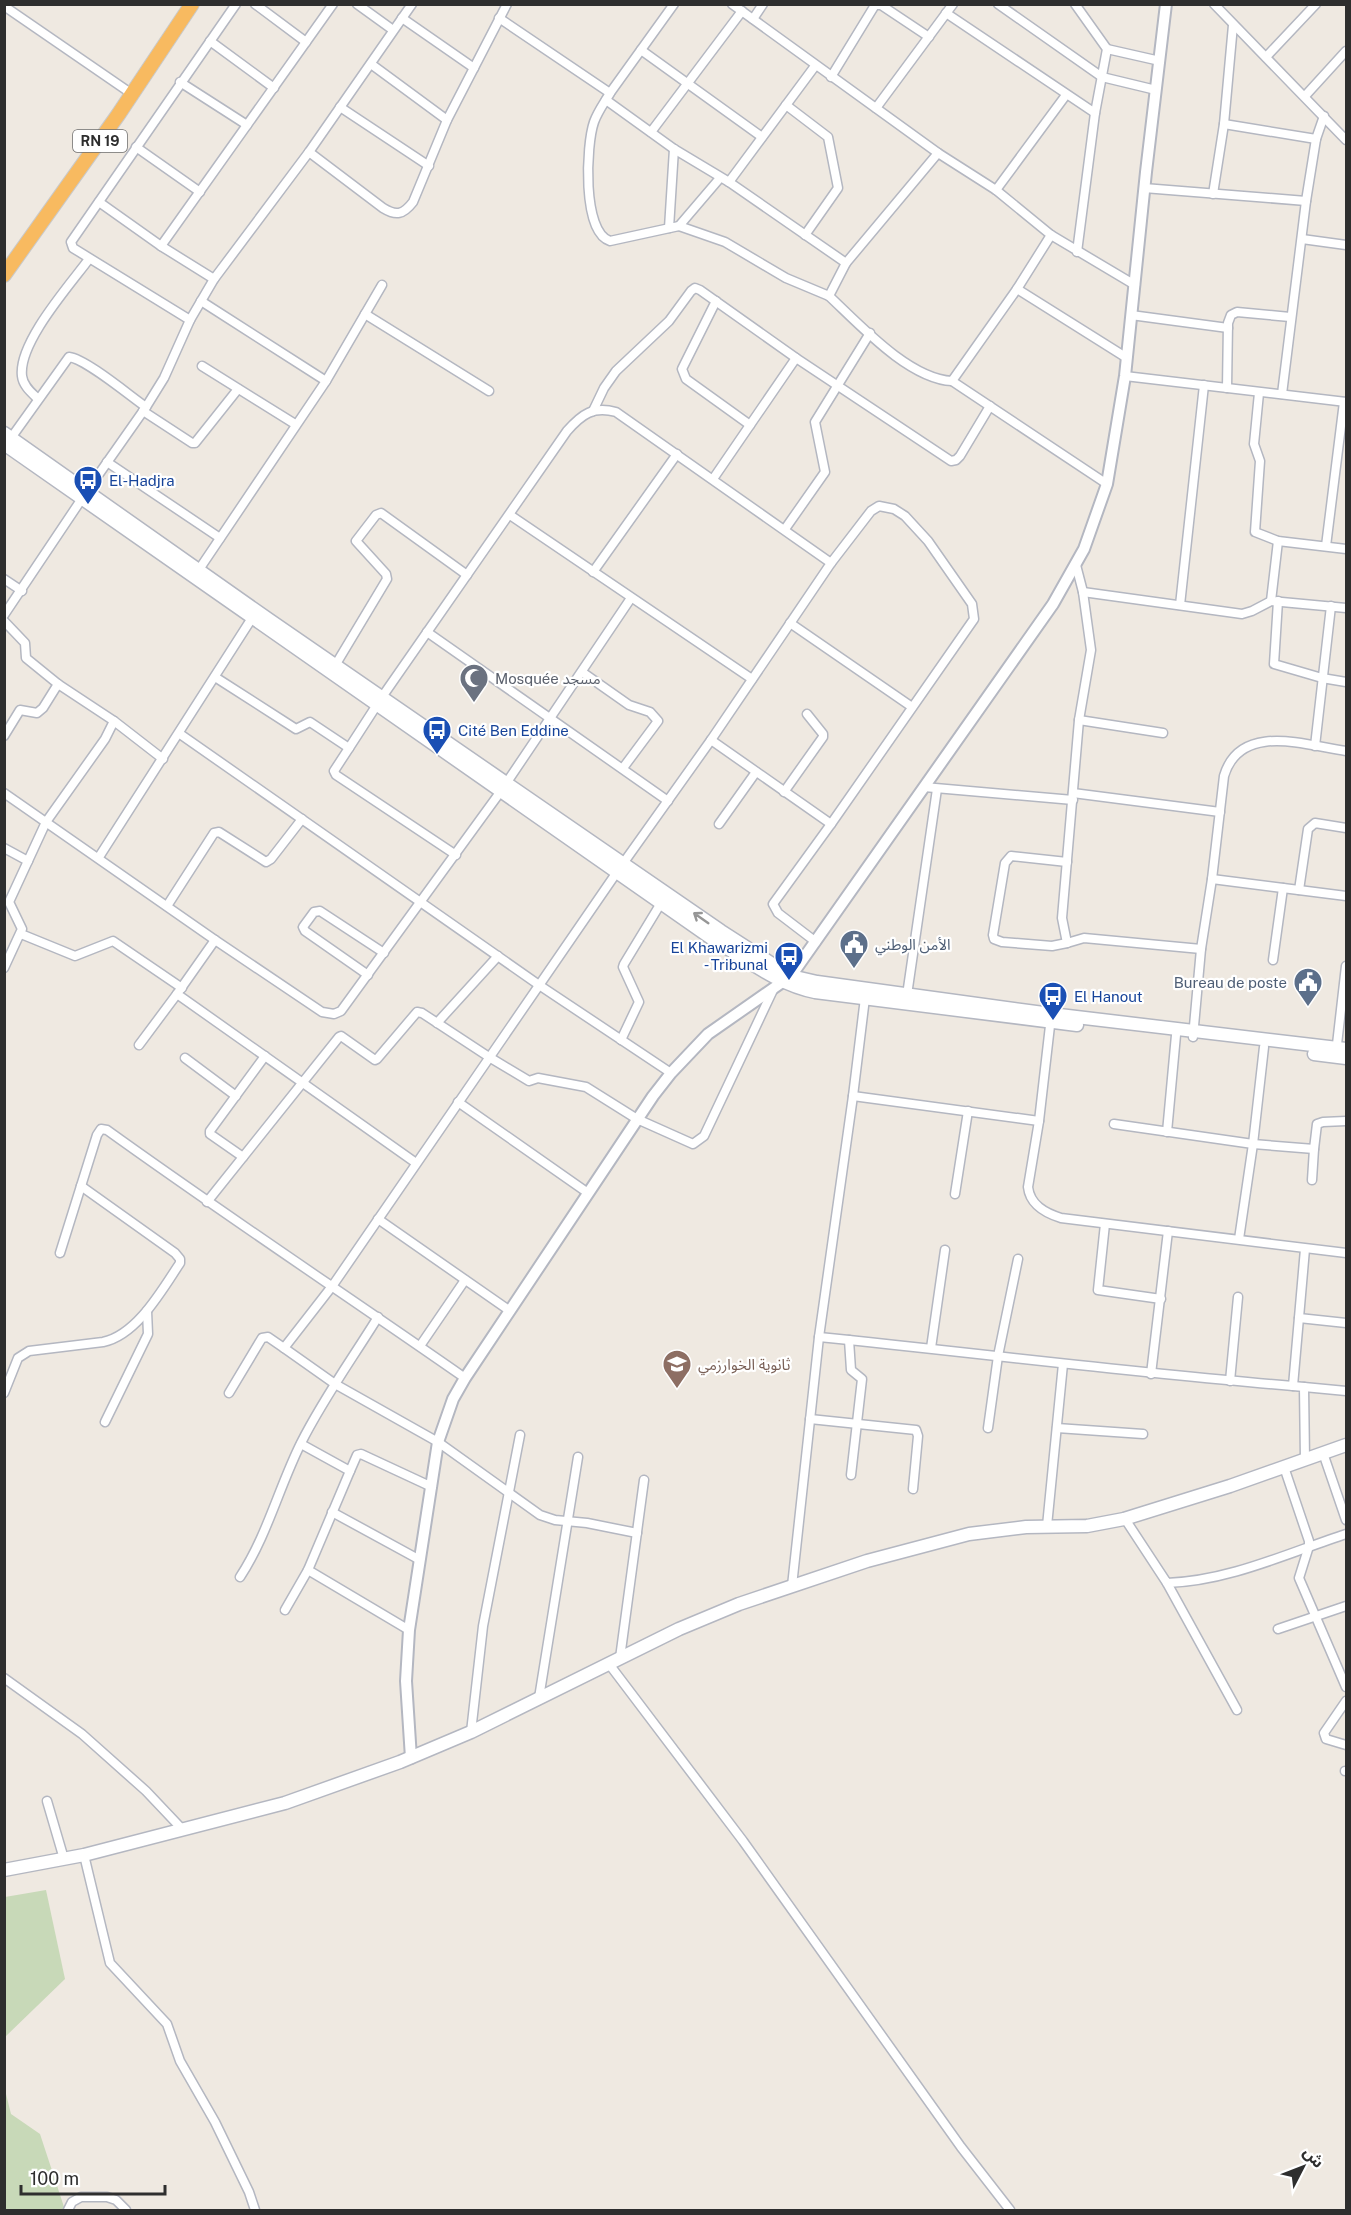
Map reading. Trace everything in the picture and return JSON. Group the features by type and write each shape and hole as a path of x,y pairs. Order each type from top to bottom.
{"highway":[{"name":"RN 19","path":"4,275 132,94 192,4"}],"main road":[{"path":"7,438 196,574 620,868 720,931 800,989 1193,1033 1341,1053"},
{"path":"196,574 252,618 333,669"},
{"path":"620,868 661,903 714,940 788,979 1176,1035 1193,1033 1264,1047 1341,1053"},
{"path":"4,1870 84,1855 285,1803 411,1758 471,1732 679,1629 739,1604 867,1561 969,1534 1026,1527 1087,1526 1125,1519 1347,1445"}],"street":[{"path":"190,320 89,259 73,248 71,242 236,4"},
{"path":"255,4 306,42"},
{"path":"161,246 333,4"},
{"path":"357,4 393,30"},
{"path":"4,615 164,378 190,320 214,279 309,152 412,4"},
{"path":"309,152 393,214 404,212 413,202 447,120 507,4"},
{"path":"674,4 608,96 594,122 587,163 589,200 602,237 610,241 679,226 725,242 786,278 829,296 912,368 940,381 952,381 1107,484"},
{"path":"732,4 938,153 996,190 1051,235 1135,285"},
{"path":"753,19 763,4"},
{"path":"892,13 898,4"},
{"path":"876,108 953,4"},
{"path":"998,4 1102,77 1156,90"},
{"path":"1075,4 1107,48 1160,61"},
{"path":"411,1758 406,1681 409,1630 438,1442 453,1399 637,1119 671,1073 708,1034 788,979 1053,604 1084,549 1107,484 1125,376 1166,4"},
{"path":"1214,4 1324,116 1345,134"},
{"path":"1266,57 1316,4"},
{"path":"831,77 875,5 881,5 929,37"},
{"path":"4,6 132,94"},
{"path":"651,132 742,11"},
{"path":"946,13 1095,113"},
{"path":"402,18 474,68"},
{"path":"499,18 608,96 674,149 729,182 846,263"},
{"path":"1213,194 1224,124 1233,25"},
{"path":"210,41 274,88"},
{"path":"1077,252 1095,113 1107,48"},
{"path":"641,50 762,137"},
{"path":"1305,96 1347,51"},
{"path":"370,64 447,120"},
{"path":"729,182 815,66"},
{"path":"180,82 247,125"},
{"path":"996,190 1066,95"},
{"path":"786,105 828,137 838,188 805,235"},
{"path":"340,107 429,166"},
{"path":"1282,394 1305,201 1316,139 1324,116"},
{"path":"1224,124 1316,139"},
{"path":"136,147 200,192"},
{"path":"669,228 674,149"},
{"path":"829,296 846,263 938,153"},
{"path":"679,226 720,178"},
{"path":"1144,188 1305,201"},
{"path":"99,202 161,246 214,279"},
{"path":"952,381 1017,290 1051,235"},
{"path":"1302,238 1347,245"},
{"path":"38,399 28,389 22,377 25,352 32,338 89,259"},
{"path":"196,574 326,381 382,285"},
{"path":"593,411 604,388 616,371 669,321 695,288 836,386 951,461 960,456 990,406"},
{"path":"1017,290 1127,358"},
{"path":"201,301 326,381"},
{"path":"716,301 682,373 686,379 750,425"},
{"path":"1227,388 1228,328 1231,315 1237,312 1290,317"},
{"path":"365,314 489,391"},
{"path":"1131,315 1228,328"},
{"path":"785,529 825,472 814,425 870,333"},
{"path":"7,438 67,359 71,357 89,367 194,443 206,432 238,389"},
{"path":"713,479 796,358"},
{"path":"202,366 295,424"},
{"path":"1125,376 1345,402 1326,546"},
{"path":"1180,605 1204,385"},
{"path":"1259,393 1254,444 1260,461 1254,528 1259,535 1278,541 1347,549"},
{"path":"456,855 336,775 334,771 379,701 567,430 586,412 606,409 616,412 831,562"},
{"path":"593,572 677,454"},
{"path":"1337,460 1347,460"},
{"path":"107,462 220,538"},
{"path":"284,1348 333,1285 538,985 711,740 831,562 871,511 884,505 905,516 928,541 972,604 974,619 773,904 778,913 816,942"},
{"path":"333,669 387,579 386,574 356,541 376,515 381,513 467,575"},
{"path":"510,515 752,679"},
{"path":"1278,541 1274,664 1322,678 1347,682"},
{"path":"1067,943 1062,918 1079,720 1090,650 1083,592 1076,565"},
{"path":"4,579 22,591"},
{"path":"1083,592 1242,614 1275,601 1347,608"},
{"path":"4,793 322,1012 328,1014 341,1011 504,787 631,598"},
{"path":"1314,746 1331,606"},
{"path":"99,857 180,734 252,618"},
{"path":"4,621 25,643 24,657 163,759"},
{"path":"790,623 912,707"},
{"path":"427,632 668,801"},
{"path":"582,672 629,705 650,712 658,721 623,768"},
{"path":"215,677 296,729 310,722 350,748"},
{"path":"4,736 20,710 37,713 43,708 58,684"},
{"path":"784,792 823,736 807,714"},
{"path":"1079,720 1163,733"},
{"path":"4,968 21,934 21,925 9,906 9,902 46,822 105,739 114,722"},
{"path":"180,734 538,985 671,1073"},
{"path":"711,740 831,824"},
{"path":"1193,1033 1201,949 1227,766 1245,747 1259,741 1276,740 1347,751"},
{"path":"719,824 756,772"},
{"path":"924,788 1073,797 1220,812"},
{"path":"907,995 937,789"},
{"path":"167,906 214,833 219,832 266,862 271,859 302,819"},
{"path":"1299,890 1308,829 1315,824 1347,828"},
{"path":"4,848 28,861"},
{"path":"1067,862 1008,857 1005,863 994,939 1002,942 1052,946 1084,938 1201,949"},
{"path":"1212,879 1347,896"},
{"path":"1273,960 1282,888"},
{"path":"621,1040 639,1002 623,967 661,903"},
{"path":"368,975 304,931 303,927 314,912 320,911 384,953"},
{"path":"21,934 75,956 113,941 265,1056 417,1163"},
{"path":"140,1045 215,940"},
{"path":"437,1023 498,956"},
{"path":"1341,1053 1347,966"},
{"path":"207,1202 340,1036 375,1060 417,1012 529,1081 538,1078 586,1087 637,1119 693,1144 700,1140 773,990"},
{"path":"792,1586 819,1337 865,998"},
{"path":"1050,1018 1039,1122 1028,1187 1034,1204 1048,1214 1061,1218 1347,1253"},
{"path":"1167,1132 1176,1035"},
{"path":"1239,1239 1264,1047"},
{"path":"243,1157 210,1134 210,1131 265,1056"},
{"path":"185,1058 236,1096"},
{"path":"853,1096 1039,1122"},
{"path":"458,1102 588,1193"},
{"path":"955,1194 968,1111"},
{"path":"1312,1180 1317,1124 1347,1121"},
{"path":"1114,1124 1253,1144 1314,1149"},
{"path":"60,1253 97,1135 104,1129 465,1378"},
{"path":"4,1393 18,1358 22,1354 29,1351 108,1341 125,1330 147,1311 180,1263 178,1256 81,1186"},
{"path":"378,1219 510,1311"},
{"path":"1105,1224 1098,1290 1161,1299"},
{"path":"1151,1374 1168,1231"},
{"path":"1293,1386 1305,1249"},
{"path":"931,1348 945,1250"},
{"path":"988,1428 998,1356 1018,1259"},
{"path":"420,1346 465,1280"},
{"path":"1230,1381 1238,1297"},
{"path":"105,1422 148,1334 147,1311"},
{"path":"240,1578 254,1557 301,1444 335,1384 378,1317"},
{"path":"1299,1318 1347,1323"},
{"path":"229,1393 262,1338 268,1337 335,1384 438,1442 546,1518 637,1533"},
{"path":"819,1337 1151,1374 1347,1391"},
{"path":"849,1340 851,1370 862,1379 851,1475"},
{"path":"1047,1526 1063,1364"},
{"path":"1304,1387 1305,1460"},
{"path":"810,1419 916,1430 918,1436 913,1489"},
{"path":"1057,1428 1143,1434"},
{"path":"471,1732 483,1626 520,1435"},
{"path":"301,1444 350,1470"},
{"path":"1323,1453 1347,1520"},
{"path":"285,1610 308,1570 357,1455 361,1454 432,1486"},
{"path":"539,1698 578,1457"},
{"path":"1284,1467 1309,1546 1299,1578 1347,1687"},
{"path":"644,1480 615,1661 961,2147 1010,2211"},
{"path":"332,1512 420,1560"},
{"path":"1125,1519 1167,1583 1238,1710"},
{"path":"1167,1583 1194,1581 1223,1575 1347,1534"},
{"path":"308,1570 409,1630"},
{"path":"1278,1629 1347,1606"},
{"path":"4,1678 82,1734 146,1791 182,1829"},
{"path":"1347,1701 1324,1733 1326,1739 1347,1745"},
{"path":"47,1801 64,1859"},
{"path":"84,1855 110,1963 167,2024 180,2061 215,2122 249,2192 255,2211"},
{"path":"68,2211 72,2202 81,2197 107,2196 116,2200 126,2211"}],"green space":[{"path":"46,1890 65,1979 5,2037 5,1897"},
{"path":"4,2086 11,2114 40,2134 65,2210 5,2210"}],"place":[{"name":"El-Hadjra","path":"88,506"},
{"name":"Mosquée مسجد","path":"474,704"},
{"name":"Cité Ben Eddine","path":"437,756"},
{"name":"الأمن الوطني","path":"854,970"},
{"name":"El Khawarizmi - Tribunal","path":"789,982"},
{"name":"Bureau de poste","path":"1308,1008"},
{"name":"El Hanout","path":"1053,1022"},
{"name":"ثانوية الخوارزمي","path":"677,1390"}]}
